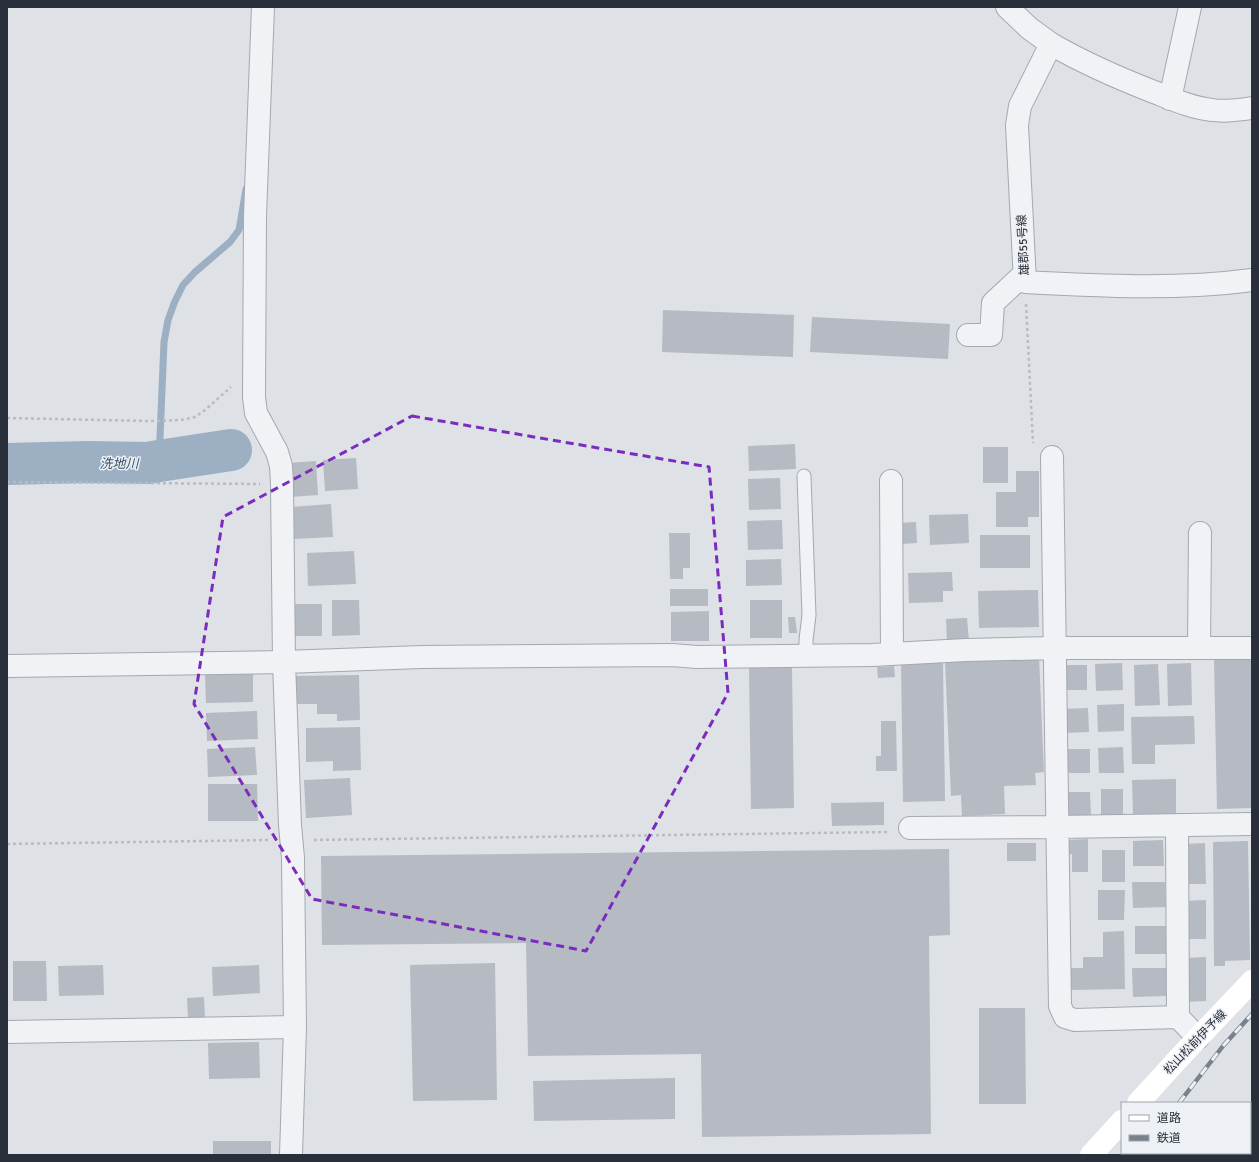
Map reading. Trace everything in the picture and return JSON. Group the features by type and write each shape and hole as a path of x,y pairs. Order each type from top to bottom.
{"main road":[{"name":"松山松前伊予線","path":"1139,1102 1252,982"},
{"path":"1091,1155 1121,1122"}],"street":[{"path":"263,7 255,216 254,397 256,413 277,452 281,466 282,484 284,662 293,858 295,1027 291,1155"},
{"path":"1008,7 1029,28 1051,44 1079,60 1119,78 1187,105 1212,110 1237,111 1252,108"},
{"path":"1170,98 1190,7"},
{"name":"雄郡55号線","path":"1051,44 1020,106 1017,125 1025,278 1126,287 1222,284 1252,280"},
{"path":"968,336 991,335 993,303 1025,278"},
{"path":"1052,457 1060,1006 1065,1017 1075,1020 1178,1017"},
{"path":"891,481 892,654"},
{"path":"1199,648 1200,532"},
{"path":"7,666 284,662 422,657 547,655 672,655 697,657 806,656 1054,648 1252,648"},
{"path":"910,828 1252,824"},
{"path":"1177,825 1178,1017 1198,1038"},
{"path":"7,1032 295,1027"}],"lane":[{"path":"804,476 809,615 806,656"}],"path":[{"path":"1025,278 1033,448 1035,454 1041,457 1052,457"},
{"path":"7,418 150,421 181,420 195,416 205,410 254,365"},
{"path":"7,482 218,485 282,484"},
{"path":"7,844 903,832 910,828"}],"highlighted area":[{"path":"412,416 709,467 728,693 586,951 312,899 194,704 223,517"}],"building":[{"path":"663,310 794,315 793,357 662,352"},
{"path":"812,317 950,324 948,359 810,352"},
{"path":"795,444 796,469 749,471 748,446"},
{"path":"983,447 1008,447 1008,483 983,483"},
{"path":"356,458 358,489 325,491 323,460"},
{"path":"316,461 318,495 290,497 288,463"},
{"path":"1016,471 1039,471 1039,517 1028,517 1028,527 996,527 996,492 1016,492"},
{"path":"780,478 781,509 749,510 748,479"},
{"path":"331,504 333,537 293,539 291,507"},
{"path":"968,514 969,543 930,545 929,515"},
{"path":"782,520 783,549 748,550 747,521"},
{"path":"916,522 917,543 900,544 899,523"},
{"path":"669,533 690,533 690,568 683,568 683,579 670,579"},
{"path":"980,535 1030,535 1030,568 980,568"},
{"path":"354,551 356,584 308,586 307,553"},
{"path":"781,559 782,585 746,586 746,560"},
{"path":"952,572 953,591 943,591 943,602 909,603 908,573"},
{"path":"670,589 708,589 708,606 670,606"},
{"path":"1038,590 1039,627 979,628 978,591"},
{"path":"332,600 359,600 360,635 332,636"},
{"path":"750,600 782,600 782,638 750,638"},
{"path":"295,604 322,604 322,636 295,636"},
{"path":"709,611 709,641 671,641 671,612"},
{"path":"788,617 795,617 797,633 789,633"},
{"path":"967,618 969,641 947,642 946,619"},
{"path":"1039,657 1044,772 1035,773 1036,785 1004,786 1005,814 962,816 961,795 951,796 945,661"},
{"path":"1252,658 1252,808 1217,809 1214,659"},
{"path":"901,662 943,662 945,801 903,802"},
{"path":"1122,663 1123,690 1096,691 1095,664"},
{"path":"1191,663 1192,705 1168,706 1167,664"},
{"path":"1158,664 1160,705 1135,706 1134,665"},
{"path":"1064,665 1087,665 1087,690 1064,690"},
{"path":"894,666 895,677 878,678 877,667"},
{"path":"792,667 794,808 751,809 749,668"},
{"path":"253,674 253,702 206,703 205,675"},
{"path":"359,675 360,720 337,721 337,714 317,714 317,704 295,704 295,676"},
{"path":"1124,704 1124,731 1098,732 1097,705"},
{"path":"1088,708 1089,732 1063,733 1062,709"},
{"path":"257,711 258,739 207,741 206,713"},
{"path":"1194,716 1195,744 1155,745 1155,764 1132,764 1131,717"},
{"path":"881,721 896,721 897,771 876,771 876,756 881,756"},
{"path":"360,727 361,770 333,771 333,761 306,762 306,728"},
{"path":"255,747 257,775 208,777 207,749"},
{"path":"1123,747 1124,773 1099,773 1098,748"},
{"path":"1065,749 1090,749 1090,773 1065,773"},
{"path":"350,778 352,815 306,818 304,780"},
{"path":"1176,779 1176,814 1133,815 1132,780"},
{"path":"208,784 257,784 258,821 208,821"},
{"path":"1101,789 1123,789 1123,815 1101,815"},
{"path":"1062,792 1090,792 1091,816 1063,816"},
{"path":"884,802 884,825 832,826 831,803"},
{"path":"1088,839 1088,872 1072,872 1072,854 1066,855 1065,840"},
{"path":"1163,840 1164,866 1133,866 1133,841"},
{"path":"1248,841 1250,960 1225,961 1225,966 1214,966 1213,842"},
{"path":"1007,843 1036,843 1036,861 1007,861"},
{"path":"1205,843 1206,884 1183,884 1183,844"},
{"path":"949,849 950,935 929,936 931,1134 702,1137 701,1054 528,1056 526,943 322,945 321,856"},
{"path":"1102,850 1125,850 1125,882 1102,882"},
{"path":"1132,882 1165,882 1166,907 1133,908"},
{"path":"1098,890 1125,890 1124,920 1098,920"},
{"path":"1206,900 1206,939 1183,939 1183,901"},
{"path":"1135,926 1167,926 1167,954 1135,954"},
{"path":"1124,931 1125,989 1071,990 1071,968 1083,968 1083,957 1103,957 1103,932"},
{"path":"1206,957 1206,1001 1184,1002 1184,958"},
{"path":"13,961 46,961 47,1001 13,1001"},
{"path":"495,963 497,1100 413,1101 410,965"},
{"path":"103,965 104,995 59,996 58,966"},
{"path":"259,965 260,993 213,996 212,967"},
{"path":"1132,968 1166,968 1166,996 1133,997"},
{"path":"204,997 205,1019 188,1020 187,998"},
{"path":"979,1008 1025,1008 1026,1104 979,1104"},
{"path":"259,1042 260,1078 209,1079 208,1043"},
{"path":"675,1078 675,1119 534,1121 533,1081"},
{"path":"213,1141 271,1141 271,1155 213,1155"},
{"path":"1251,1144 1252,1155 1203,1155 1251,1154"},
{"path":"1153,1154 1189,1154 1189,1155 1152,1155"}],"waterway":[{"path":"159,461 164,342 168,320 183,285 195,272 230,242 239,230 246,189"},
{"name":"洗地川","path":"7,464 88,462 148,463 231,450"}],"railway":[{"path":"1180,1102 1223,1046 1252,1014"}]}
